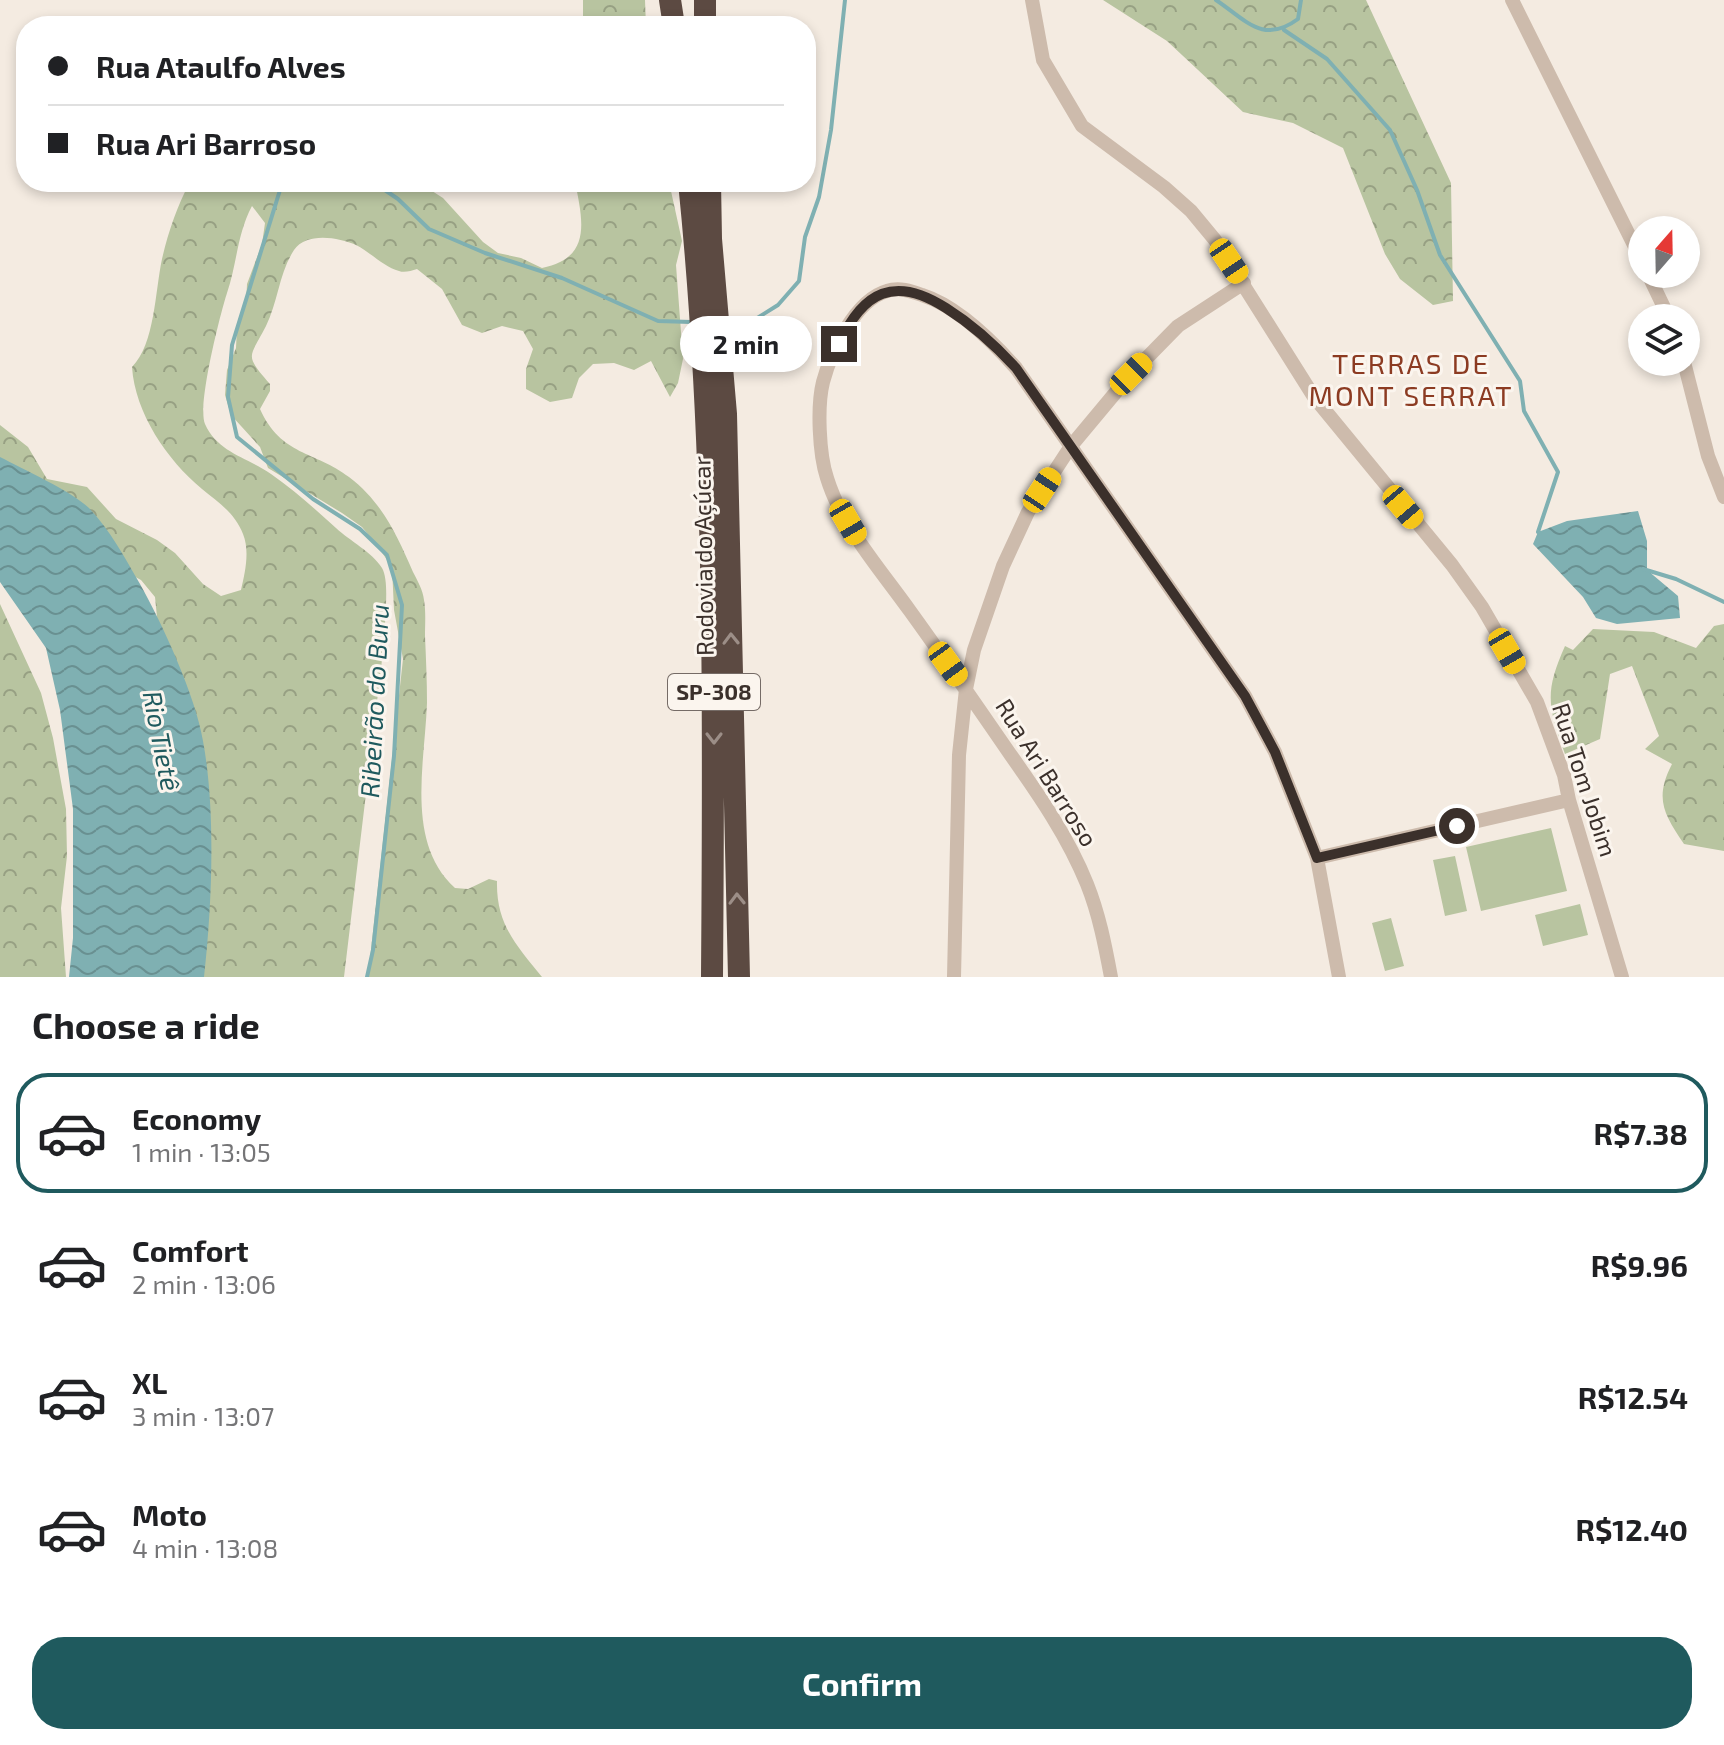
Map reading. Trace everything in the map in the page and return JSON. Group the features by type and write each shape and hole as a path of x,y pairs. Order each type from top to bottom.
{"highway":[{"name":"Rodovia do Açúcar","path":"691,192 704,244 716,411 739,977"},
{"name":"Rodovia do Açúcar","path":"704,244 709,192"},
{"name":"Rodovia do Açúcar","path":"712,977 716,411"}],"street":[{"name":"Rua Tom Jobim","path":"1032,0 1043,60 1082,126 1191,211 1244,283 1314,397 1452,565 1482,607 1537,702 1564,775 1622,977"},
{"path":"1512,0 1628,233"},
{"path":"954,977 959,755 966,689 974,650 1003,566 1028,512 1071,446 1131,374 1178,326 1244,283"},
{"name":"Rua Ari Barroso","path":"1071,446 1016,368 996,346 929,297 905,289 887,291 864,304 846,329 823,383 820,431 826,477 857,537 1042,800 1077,860 1100,923 1111,977"},
{"path":"1688,376 1708,456 1724,497"},
{"path":"1071,446 1245,696 1275,752 1317,858 1339,977"},
{"path":"1317,858 1569,800"}],"green space":[{"path":"583,0 645,0 646,16 583,16"},
{"path":"1103,0 1366,0 1451,183 1453,301 1433,305 1400,279 1385,254 1343,148 1293,123 1243,112 1167,41"},
{"path":"185,192 434,192 498,253 521,258 542,268 558,263 577,247 581,224 577,192 671,192 682,241 676,265 683,359 678,383 670,397 651,361 634,370 614,363 593,364 579,378 572,398 550,402 526,389 526,369 533,349 523,331 502,326 482,333 462,325 442,289 417,269 403,272 393,269 356,245 332,238 306,240 294,250 252,356 256,367 270,384 270,391 260,409 268,424 288,444 336,469 361,487 380,508 401,545 425,604 427,703 422,801 429,849 439,870 455,888 468,889 489,879 497,881 500,910 509,933 542,977 368,977 403,659 394,610 392,567 362,527 268,468 260,447 231,415 225,395 227,370 236,348 237,326 246,304 247,284 262,244 265,223 252,206 240,238 210,360 204,399 205,424 217,442 280,480 378,562 386,582 385,635 344,977 193,977 155,597 141,580 0,506 0,425 28,447 47,479 87,487 116,519 175,553 203,584 221,596 241,590 246,555 240,527 226,508 189,477 165,450 146,418 134,384 132,367 140,357 150,331 164,249"},
{"path":"0,604 41,693 66,809 67,856 61,908 66,977 0,977"},
{"path":"1724,624 1724,851 1684,844 1671,824 1664,806 1663,787 1672,764 1645,749 1659,736 1632,666 1610,674 1600,739 1565,754 1552,712 1551,688 1565,646 1573,650 1593,629 1654,632 1696,648 1714,626"},
{"path":"1551,828 1567,891 1481,911 1466,847"},
{"path":"1455,856 1467,911 1445,916 1433,860"},
{"path":"1580,904 1588,935 1543,946 1535,915"},
{"path":"1391,918 1404,966 1385,971 1372,923"}],"water":[{"name":"Rio Tietê","path":"0,457 71,495 97,517 117,544 149,600 186,682 203,741 210,797 211,890 204,977 69,977 73,938 73,809 60,710 46,648 0,582"},
{"path":"1638,511 1647,541 1647,570 1678,596 1680,618 1617,624 1596,618 1583,597 1533,544 1538,532 1567,521"}],"waterway":[{"name":"Ribeirão do Buru","path":"724,324 746,325 778,305 799,281 805,237 819,197 831,130 845,0"},
{"name":"Ribeirão do Buru","path":"1216,0 1246,22 1265,30 1275,30 1298,19 1301,0"},
{"path":"1284,30 1327,59 1390,130 1417,190 1440,255 1520,381 1524,411 1558,472 1540,533"},
{"name":"Ribeirão do Buru","path":"279,192 232,345 228,397 237,437 313,499 360,529 387,555 402,605 394,756 373,950 367,977"},
{"name":"Ribeirão do Buru","path":"388,192 429,229 485,253 562,278 658,321 691,322"},
{"path":"1643,569 1676,579 1724,602"}],"district":[{"name":"TERRAS DE MONT SERRAT","path":"1411,380"}],"route":[{"path":"839,344 864,304 887,291 905,289 929,297 996,346 1016,368 1245,696 1275,752 1317,858 1457,826"}]}
